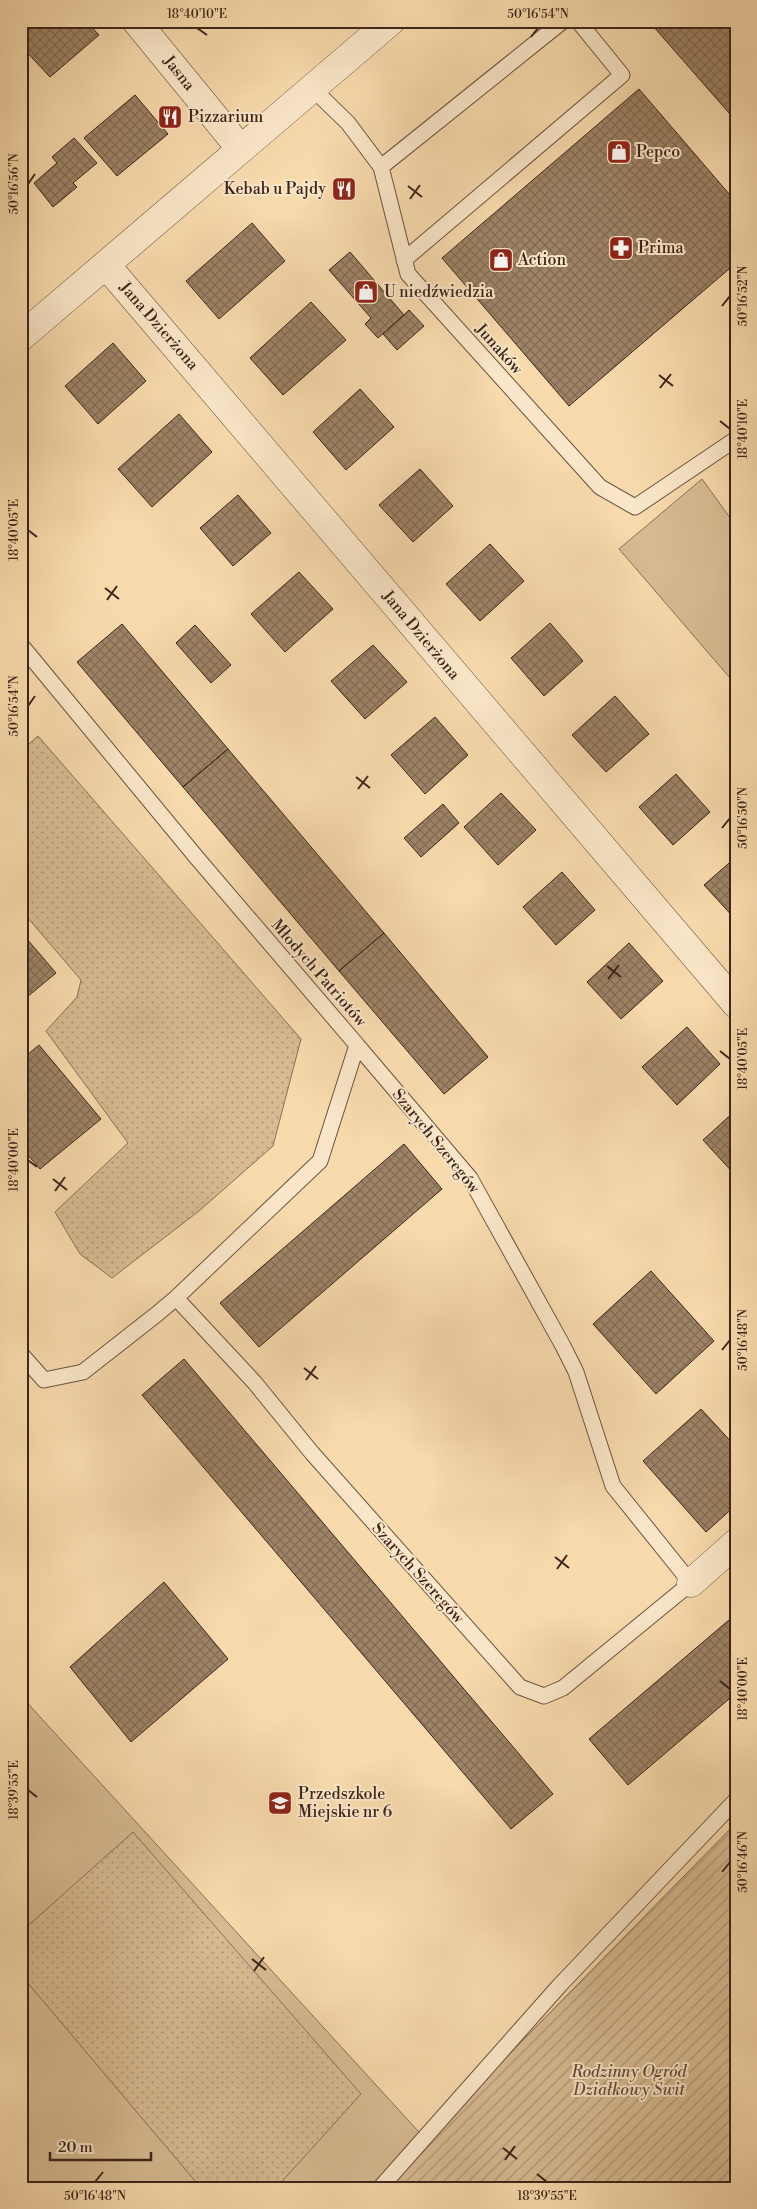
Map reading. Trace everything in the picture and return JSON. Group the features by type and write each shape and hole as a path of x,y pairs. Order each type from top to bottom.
{"street":[{"name":"Jasna","path":"136,21 240,148"},
{"path":"21,338 240,148 391,21"},
{"name":"Jana Dzierżona","path":"106,265 736,1004"},
{"name":"Szarych Szeregów","path":"691,1582 736,1543"}],"lane":[{"path":"381,167 563,21"},
{"path":"404,260 622,75 578,21"},
{"name":"Junaków","path":"312,88 348,123 381,167 408,274 600,487 635,507 736,439"},
{"name":"Młodych Patriotów","path":"21,646 197,858 356,1045 320,1161 176,1298 83,1372 44,1380 21,1354"},
{"name":"Szarych Szeregów","path":"176,1298 255,1383 312,1453 520,1687 544,1696 563,1688 691,1582 613,1486 576,1372 470,1178 356,1045"},
{"path":"380,2188 560,1985 736,1800"}],"green space":[{"path":"702,479 736,526 736,685 619,549"},
{"path":"38,736 301,1039 273,1146 199,1211 112,1278 80,1254 55,1212 128,1143 46,1031 77,997 81,980 21,910 21,751"},
{"path":"21,1696 428,2142 388,2188 21,2188"},
{"name":"Rodzinny Ogród Działkowy Świt","path":"736,1823 736,2188 388,2188 477,2087"},
{"path":"133,1832 361,2094 276,2188 201,2188 21,1975 21,1932"}],"building":[{"path":"38,21 86,21 99,35 50,77 21,46 21,36"},
{"path":"658,21 736,21 736,121 653,26"},
{"path":"639,89 736,202 736,263 569,406 442,258"},
{"path":"135,95 168,134 117,176 84,138"},
{"path":"74,138 97,163 73,183 77,187 53,207 34,183 57,163 52,157"},
{"path":"252,223 285,261 219,319 186,281"},
{"name":"U niedźwiedzia","path":"350,252 404,315 378,338 365,324 371,318 329,270"},
{"path":"311,302 346,340 283,395 250,358"},
{"path":"409,310 424,326 397,350 383,334"},
{"path":"113,343 146,381 98,424 65,386"},
{"path":"360,389 394,427 346,470 313,432"},
{"path":"179,414 212,452 152,507 118,469"},
{"path":"420,469 453,506 413,542 379,505"},
{"path":"238,495 271,533 233,566 200,528"},
{"path":"490,544 524,581 480,621 446,584"},
{"path":"299,572 333,609 285,652 251,614"},
{"path":"550,623 583,661 544,696 511,658"},
{"path":"122,624 228,749 183,787 77,662"},
{"path":"195,625 231,665 211,683 176,643"},
{"path":"373,645 407,682 365,719 331,681"},
{"path":"615,696 649,734 606,772 572,735"},
{"path":"435,717 468,755 425,794 391,755"},
{"path":"228,749 384,933 339,971 183,787"},
{"path":"676,774 710,812 673,845 639,807"},
{"path":"501,793 536,830 498,865 464,827"},
{"path":"443,804 459,823 421,857 404,838"},
{"path":"736,857 736,920 704,885"},
{"path":"562,872 595,910 556,945 523,907"},
{"path":"21,932 56,973 21,1002"},
{"path":"384,933 488,1057 444,1094 339,971"},
{"path":"629,943 663,981 621,1019 587,982"},
{"path":"687,1027 720,1064 677,1105 642,1067"},
{"path":"39,1045 101,1119 40,1169 21,1147 21,1060"},
{"path":"736,1110 736,1176 703,1140"},
{"path":"404,1144 442,1189 259,1347 220,1303"},
{"path":"651,1271 714,1341 656,1394 593,1324"},
{"path":"184,1359 553,1794 511,1829 142,1395"},
{"path":"701,1409 736,1447 736,1505 706,1532 643,1461"},
{"path":"164,1582 228,1659 131,1742 70,1667"},
{"path":"736,1614 736,1693 628,1785 589,1739"}],"place":[{"name":"Pizzarium","path":"170,117"},
{"name":"Pepco","path":"619,152"},
{"name":"Kebab u Pajdy","path":"344,189"},
{"name":"Prima","path":"621,248"},
{"name":"Action","path":"501,260"},
{"name":"U niedźwiedzia","path":"366,292"},
{"name":"Przedszkole Miejskie nr 6","path":"280,1803"}]}
